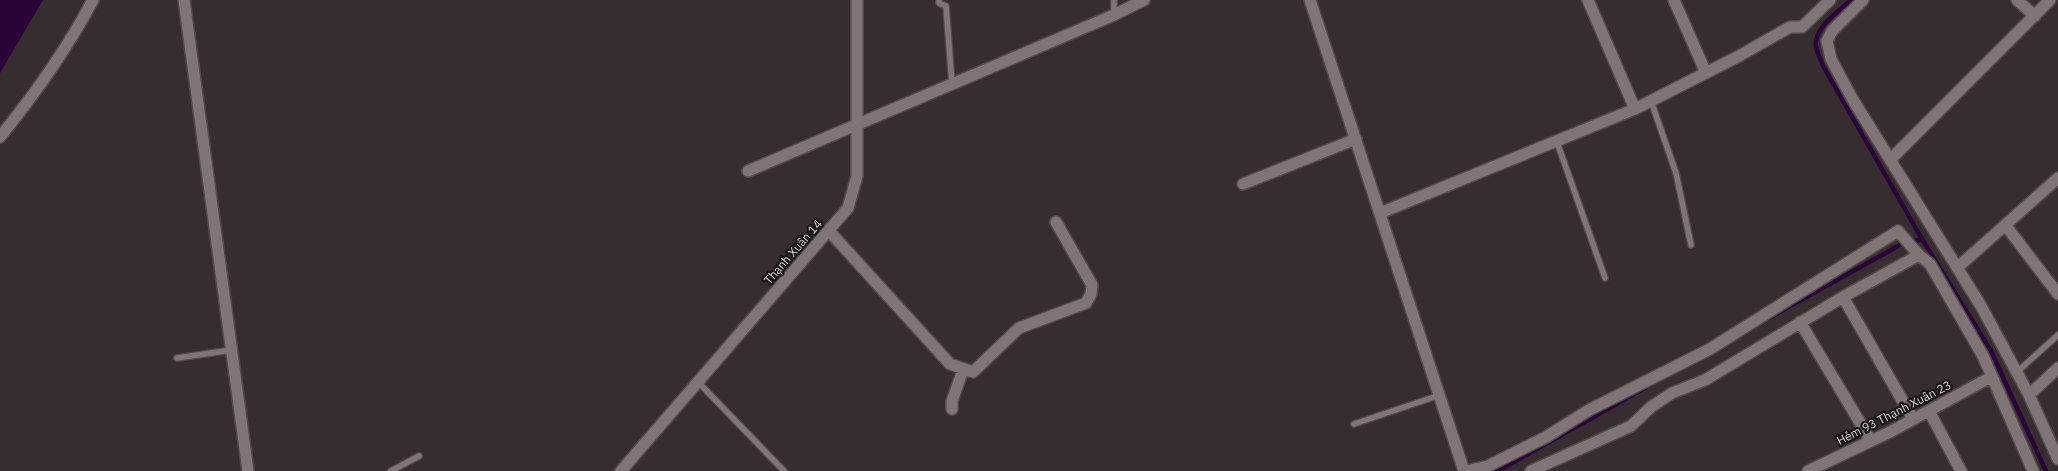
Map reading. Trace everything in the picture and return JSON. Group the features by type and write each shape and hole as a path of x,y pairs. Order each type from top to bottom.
{"street":[{"path":"0,137 36,92 75,34 93,0"},
{"path":"184,0 248,471"},
{"name":"Thạnh Xuân 14","path":"621,471 848,208 855,184 858,124 857,0"},
{"path":"748,171 1114,16 1144,0"},
{"path":"1310,0 1465,471 1488,466 1598,406 1710,349 1898,231 1919,256 1930,264 1983,356 2033,471"},
{"path":"1588,0 1635,109"},
{"path":"1674,0 1706,73"},
{"path":"1380,213 1635,109 1790,27 1802,27 1830,0"},
{"path":"1863,0 1832,30 1827,41 1831,59 1890,160 1981,306 2029,395 2058,459"},
{"path":"2018,0 2035,16"},
{"path":"1890,160 2050,0"},
{"path":"1243,184 1356,139"},
{"path":"1957,268 2058,178"},
{"path":"829,231 950,364 973,372 1019,328 1086,303 1091,294 1092,285 1056,222"},
{"path":"2006,226 2058,294"},
{"path":"1531,471 1631,426 1672,393 1705,380 1843,297 1919,256"},
{"path":"1843,297 1913,419"},
{"path":"1800,322 1871,441"},
{"path":"2029,395 2058,368"},
{"path":"952,409 952,401 963,370"},
{"name":"Hẻm 93 Thạnh Xuân 23","path":"1808,471 1871,441 1991,378"},
{"path":"1929,411 1961,471"}],"lane":[{"path":"939,0 939,3 946,6 952,84"},
{"path":"1114,0 1114,16"},
{"path":"1651,101 1676,173 1691,246"},
{"path":"1557,142 1605,278"},
{"path":"2017,372 2058,335"},
{"path":"177,358 232,350"},
{"path":"698,382 784,471"},
{"path":"1354,424 1440,395"},
{"path":"391,471 419,456"}],"shaded area":[{"path":"0,0 43,0 0,73"}],"waterway":[{"path":"1851,0 1828,20 1819,33 1816,40 1817,52 1823,66 1922,239 1991,351 2046,471"},
{"path":"1769,318 1900,245 1922,239"},
{"path":"1498,471 1645,388"}]}
